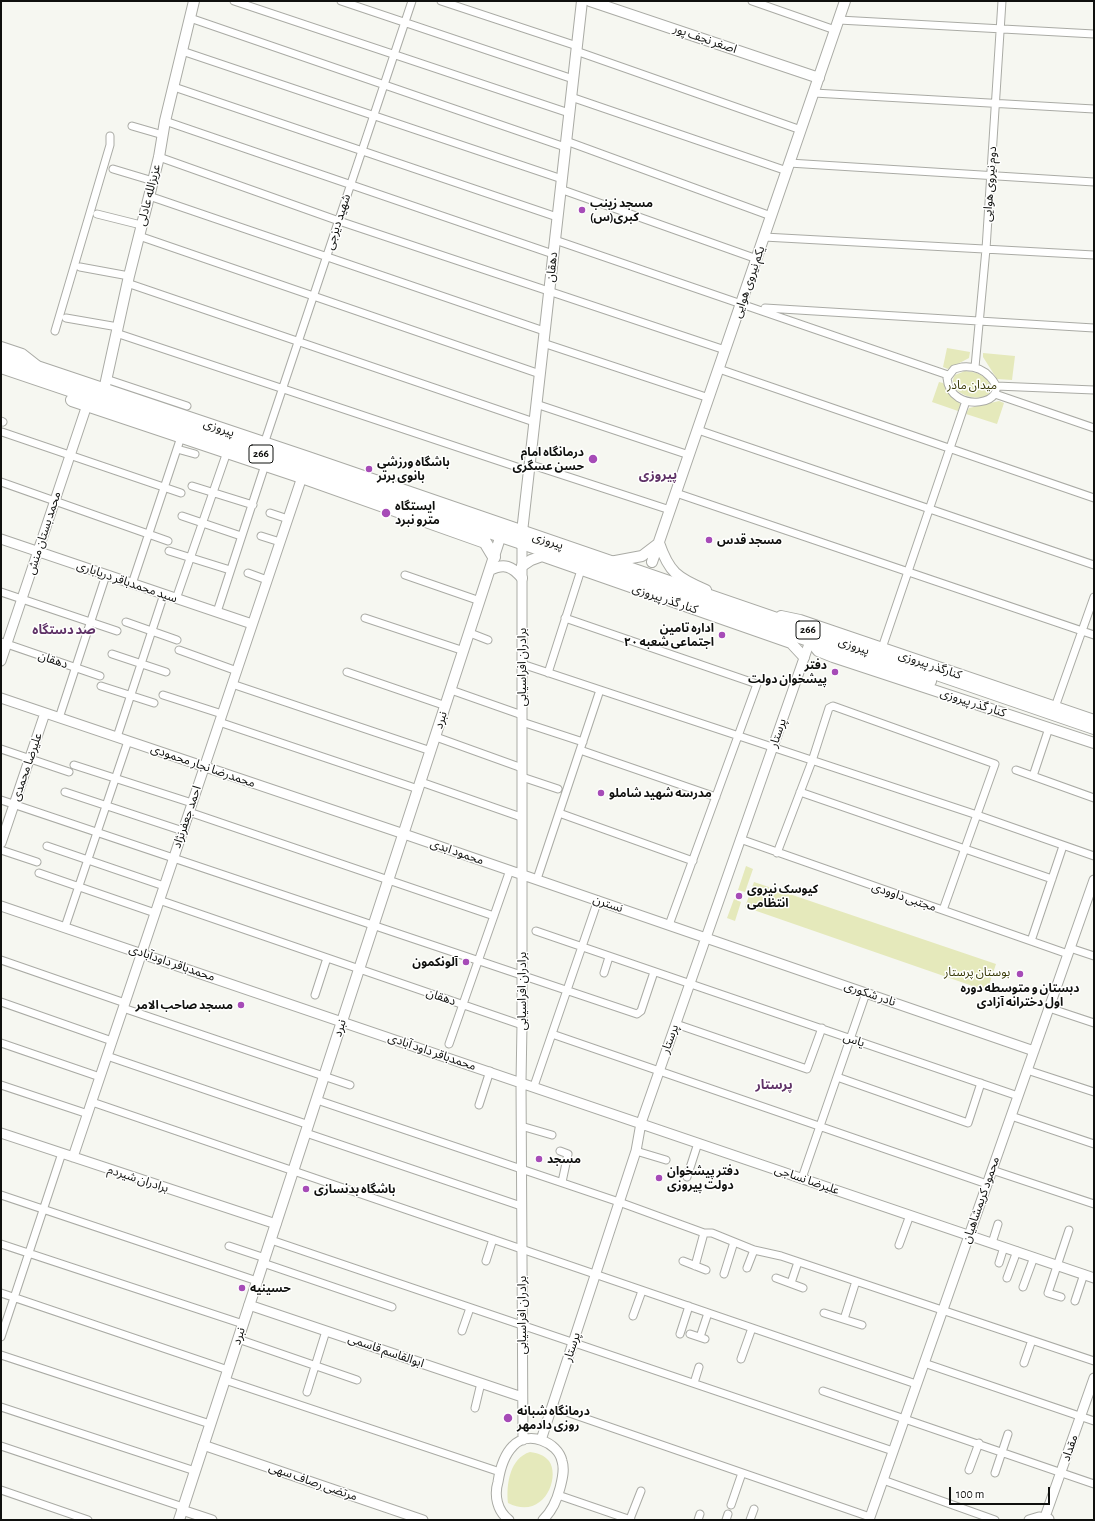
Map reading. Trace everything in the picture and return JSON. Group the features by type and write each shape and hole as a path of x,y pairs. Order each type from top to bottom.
{"main road":[{"name":"عزیزالله عادلی","path":"104,390 128,279 159,157 165,121 194,1"},
{"name":"دهقان","path":"522,537 582,1"},
{"name":"اصغر نجف پور","path":"590,1 819,78"},
{"name":"یکم نیروی هوایی","path":"652,562 845,1"},
{"path":"1,347 22,354 39,368"},
{"name":"پیروزی","path":"1,355 104,390 155,413 303,473 380,494 501,535 522,537 610,562 766,615 812,637 1047,724 1094,736"},
{"name":"پیروزی","path":"1,367 104,390"},
{"path":"1,375 265,465 303,473 364,499 486,542 494,557"},
{"name":"پیروزی","path":"155,413 264,444 522,537 643,588 919,668 1094,728"},
{"path":"364,499 380,494"},
{"path":"404,502 414,516"},
{"name":"نبرد","path":"179,1520 436,738 501,535"},
{"path":"610,562 634,559 642,556 659,543 665,561 677,576 739,606"},
{"name":"کنار گذر پیروزی","path":"522,566 531,560 542,556 581,570 643,588 791,642 804,657"},
{"path":"490,570 501,565 507,565 522,578"},
{"name":"کنارگذر پیروزی","path":"766,615 775,614 800,620 1094,720"},
{"path":"919,668 947,671"},
{"path":"1047,724 1094,743"}],"street":[{"path":"234,1 569,113"},
{"path":"341,1 573,79"},
{"name":"شهید دیزجی","path":"264,444 412,1"},
{"path":"441,1 801,130"},
{"path":"752,1 837,25 1000,29 1094,34"},
{"name":"دوم نیروی هوایی","path":"975,367 986,249 1002,1"},
{"path":"190,18 384,85 566,144 771,216"},
{"path":"182,51 373,116 561,184 757,259"},
{"path":"174,87 557,217"},
{"path":"814,93 1094,109"},
{"path":"571,97 788,167 1094,182"},
{"path":"165,121 553,254"},
{"path":"132,126 163,135"},
{"path":"55,331 110,145 110,136"},
{"path":"159,157 339,221 725,350"},
{"path":"113,169 153,181"},
{"path":"149,196 544,331"},
{"path":"97,214 141,225"},
{"path":"139,236 540,374"},
{"path":"764,236 1094,255"},
{"path":"555,240 948,375"},
{"path":"80,267 128,279 298,341 534,422"},
{"path":"756,308 1094,328"},
{"path":"66,318 117,330 283,388 529,467 670,510"},
{"path":"543,343 709,398"},
{"path":"975,367 988,374 996,386 995,394 989,400 983,402 966,401 959,398 951,390 948,382 948,375 957,368 975,367"},
{"path":"719,369 1094,498"},
{"path":"996,386 1094,390"},
{"path":"104,390 187,406"},
{"path":"995,394 1094,428"},
{"path":"882,648 951,449 966,401"},
{"path":"536,404 689,454"},
{"name":"محمد بستان منش","path":"1,661 4,643 22,599 87,405"},
{"path":"698,430 1094,565"},
{"path":"2,432 181,493"},
{"path":"132,584 181,437"},
{"path":"177,449 195,454"},
{"path":"176,599 226,452"},
{"path":"217,612 265,465"},
{"name":"احمد جعفرنژاد","path":"73,1157 303,473"},
{"path":"1,482 168,541"},
{"path":"192,486 252,505"},
{"path":"676,493 1094,635"},
{"path":"270,513 288,519"},
{"path":"182,516 241,536"},
{"path":"261,536 280,542"},
{"name":"برادران افراسیابی","path":"522,537 521,1325 523,1440"},
{"name":"سید محمدباقر دریاباری","path":"1,539 252,624"},
{"path":"169,551 230,570"},
{"path":"548,673 581,570"},
{"path":"248,573 267,580"},
{"path":"59,718 106,575"},
{"path":"405,575 480,601"},
{"path":"1,592 117,631"},
{"path":"117,737 164,594"},
{"path":"1055,707 1094,597"},
{"path":"365,618 464,651"},
{"path":"565,618 755,682 757,686 670,925"},
{"path":"126,622 177,640"},
{"path":"470,632 488,640"},
{"name":"پرستار","path":"541,1440 636,1151 640,1123 812,637"},
{"name":"دهقان","path":"4,643 100,676"},
{"path":"179,650 237,670"},
{"path":"112,654 166,672"},
{"path":"522,664 738,737 977,815 1094,856"},
{"path":"347,672 446,706"},
{"path":"232,684 431,751"},
{"path":"101,686 154,703"},
{"path":"451,690 583,742"},
{"path":"537,879 600,690"},
{"path":"163,695 221,718 420,786 521,817"},
{"name":"محمدرضا نجار محمودی","path":"1,698 404,834"},
{"path":"777,852 831,707 848,711 995,764 943,910"},
{"name":"علیرضا محمدی","path":"1,843 45,713"},
{"path":"1033,776 1047,724"},
{"path":"436,738 522,772 558,789"},
{"path":"65,927 128,741"},
{"path":"1,749 69,772"},
{"path":"580,750 716,797"},
{"path":"74,764 116,778 191,808 389,880 494,916"},
{"path":"1016,770 1094,798"},
{"path":"65,792 183,831"},
{"path":"800,792 1052,879"},
{"path":"1,800 566,992 639,1014 654,972"},
{"path":"559,813 693,861"},
{"name":"محمود ابدی","path":"404,834 510,870"},
{"name":"مجتبی داوودی","path":"740,839 1031,941 1094,956"},
{"path":"47,846 164,886"},
{"path":"1031,941 1063,846"},
{"path":"1,850 37,862"},
{"path":"450,1044 510,870"},
{"name":"نسترن","path":"510,870 706,937"},
{"path":"39,873 155,913"},
{"name":"محمود کریمشاهیان","path":"869,1519 1069,951 1092,892 1094,880"},
{"name":"دهقان","path":"159,900 522,1025"},
{"path":"534,1086 598,900"},
{"name":"محمدباقر داودآبادی","path":"1,906 342,1021"},
{"name":"یاس","path":"536,931 1018,1096"},
{"name":"نادر شکوری","path":"706,937 1034,1051"},
{"path":"604,973 609,957"},
{"path":"315,995 327,958"},
{"path":"1,960 350,1085"},
{"path":"802,1178 866,993"},
{"path":"1,1002 112,1041"},
{"path":"1049,1008 1094,1023"},
{"name":"محمدباقر داود آبادی","path":"342,1021 521,1082"},
{"path":"676,1024 807,1069 822,1028"},
{"path":"552,1034 658,1072 987,1184"},
{"path":"1,1043 100,1077"},
{"path":"107,1056 521,1206"},
{"path":"1027,1070 1094,1092"},
{"path":"479,1105 490,1071"},
{"path":"837,1077 968,1123 980,1083"},
{"name":"علیرضا نساجی","path":"521,1082 1094,1278"},
{"path":"1,1085 88,1114"},
{"path":"316,1100 562,1182 704,1233 712,1233 754,1250 798,1262 1094,1361"},
{"path":"92,1102 916,1384"},
{"path":"1011,1116 1094,1144"},
{"path":"521,1126 552,1135"},
{"name":"برادران شیردم","path":"1,1133 276,1224"},
{"path":"687,1177 698,1143"},
{"path":"560,1151 568,1154 562,1182"},
{"path":"636,1151 666,1160"},
{"path":"1,1337 62,1153"},
{"path":"992,1170 1094,1204"},
{"path":"1,1195 257,1281"},
{"path":"899,1245 910,1215"},
{"path":"992,1243 998,1224"},
{"path":"1061,1297 1048,1293 1069,1230"},
{"path":"694,1266 704,1233"},
{"path":"486,1261 493,1239"},
{"path":"271,1240 893,1451"},
{"path":"724,1274 734,1242"},
{"path":"1,1244 243,1324"},
{"path":"228,1246 264,1261 392,1307"},
{"path":"999,1264 1004,1247"},
{"path":"747,1268 754,1250"},
{"path":"1007,1278 1017,1251"},
{"path":"1023,1287 1034,1257"},
{"path":"683,1261 706,1270"},
{"path":"791,1284 798,1262"},
{"path":"1075,1301 1084,1274"},
{"path":"776,1278 802,1288"},
{"path":"844,1319 856,1281"},
{"path":"633,1316 642,1291"},
{"path":"1,1293 228,1370"},
{"name":"ابوالقاسم قاسمی","path":"249,1305 522,1397"},
{"path":"680,1334 689,1306"},
{"path":"462,1331 470,1308"},
{"path":"690,1334 702,1338 708,1313"},
{"path":"824,1313 862,1325"},
{"path":"741,1359 752,1328"},
{"path":"307,1392 326,1331"},
{"path":"238,1340 357,1380"},
{"path":"1024,1364 1032,1340"},
{"path":"1,1355 210,1424"},
{"path":"924,1363 1094,1421"},
{"path":"694,1384 699,1367"},
{"name":"مقداد","path":"1047,1519 1061,1472 1094,1378"},
{"path":"225,1380 500,1472"},
{"path":"475,1408 481,1383"},
{"path":"823,1391 905,1417 1094,1484"},
{"path":"1,1407 195,1471"},
{"path":"552,1407 869,1519"},
{"path":"995,1472 1008,1434"},
{"path":"506,1519 497,1502 496,1488 500,1472 514,1444 523,1440 541,1440 552,1445 557,1450 562,1461 563,1476 558,1495 551,1512 543,1520"},
{"path":"969,1470 979,1443"},
{"name":"مرتضی رصاف سهی","path":"203,1445 423,1520"},
{"path":"1,1446 183,1508 212,1520"},
{"path":"731,1505 742,1473"},
{"path":"883,1480 995,1520"},
{"path":"1,1490 88,1520"},
{"path":"558,1495 630,1520 641,1491"},
{"path":"750,1520 754,1509"},
{"path":"1029,1520 1039,1517 1047,1519"}],"green space":[{"path":"947,348 970,352 969,358 948,369 943,367"},
{"path":"983,353 1015,356 1012,380 997,379 983,357"},
{"name":"میدان مادر","path":"965,371 977,373 984,377 992,387 990,394 985,397 978,398 964,395 958,391 954,387 953,381 955,375"},
{"path":"939,382 943,383 961,405 958,411 932,402"},
{"path":"999,401 1004,403 997,424 966,414 969,408"},
{"path":"746,866 753,869 745,892 738,890"},
{"name":"بوستان پرستار","path":"754,882 996,964 987,991 745,907"},
{"path":"734,899 741,902 735,921 727,918"},
{"path":"530,1452 541,1455 549,1461 552,1468 553,1477 551,1487 540,1502 531,1506 520,1507 508,1503 509,1480 518,1460 523,1455"}],"place":[{"name":"مسجد زینب کبری(س)","path":"582,210"},
{"name":"درمانگاه امام حسن عسگری","path":"593,459"},
{"name":"باشگاه ورزشی بانوی برتر","path":"369,469"},
{"name":"ایستگاه مترو نبرد","path":"386,513"},
{"name":"مسجد قدس","path":"709,540"},
{"name":"اداره تامین اجتماعی شعبه ۲۰","path":"722,635"},
{"name":"دفتر پیشخوان دولت","path":"835,672"},
{"name":"مدرسه شهید شاملو","path":"601,793"},
{"name":"کیوسک نیروی انتظامی","path":"739,896"},
{"name":"آلونکمون","path":"466,962"},
{"name":"دبستان و متوسطه دوره اول دخترانه آزادی","path":"1020,974"},
{"name":"مسجد صاحب الامر","path":"241,1005"},
{"name":"مسجد","path":"539,1159"},
{"name":"دفتر پیشخوان دولت پیروزی","path":"659,1178"},
{"name":"باشگاه بدنسازی","path":"306,1189"},
{"name":"حسینیه","path":"242,1288"},
{"name":"درمانگاه شبانه روزی دادمهر","path":"508,1418"}],"district":[{"name":"پیروزی","path":"658,475"},
{"name":"صد دستگاه","path":"64,630"},
{"name":"پرستار","path":"774,1085"}]}
